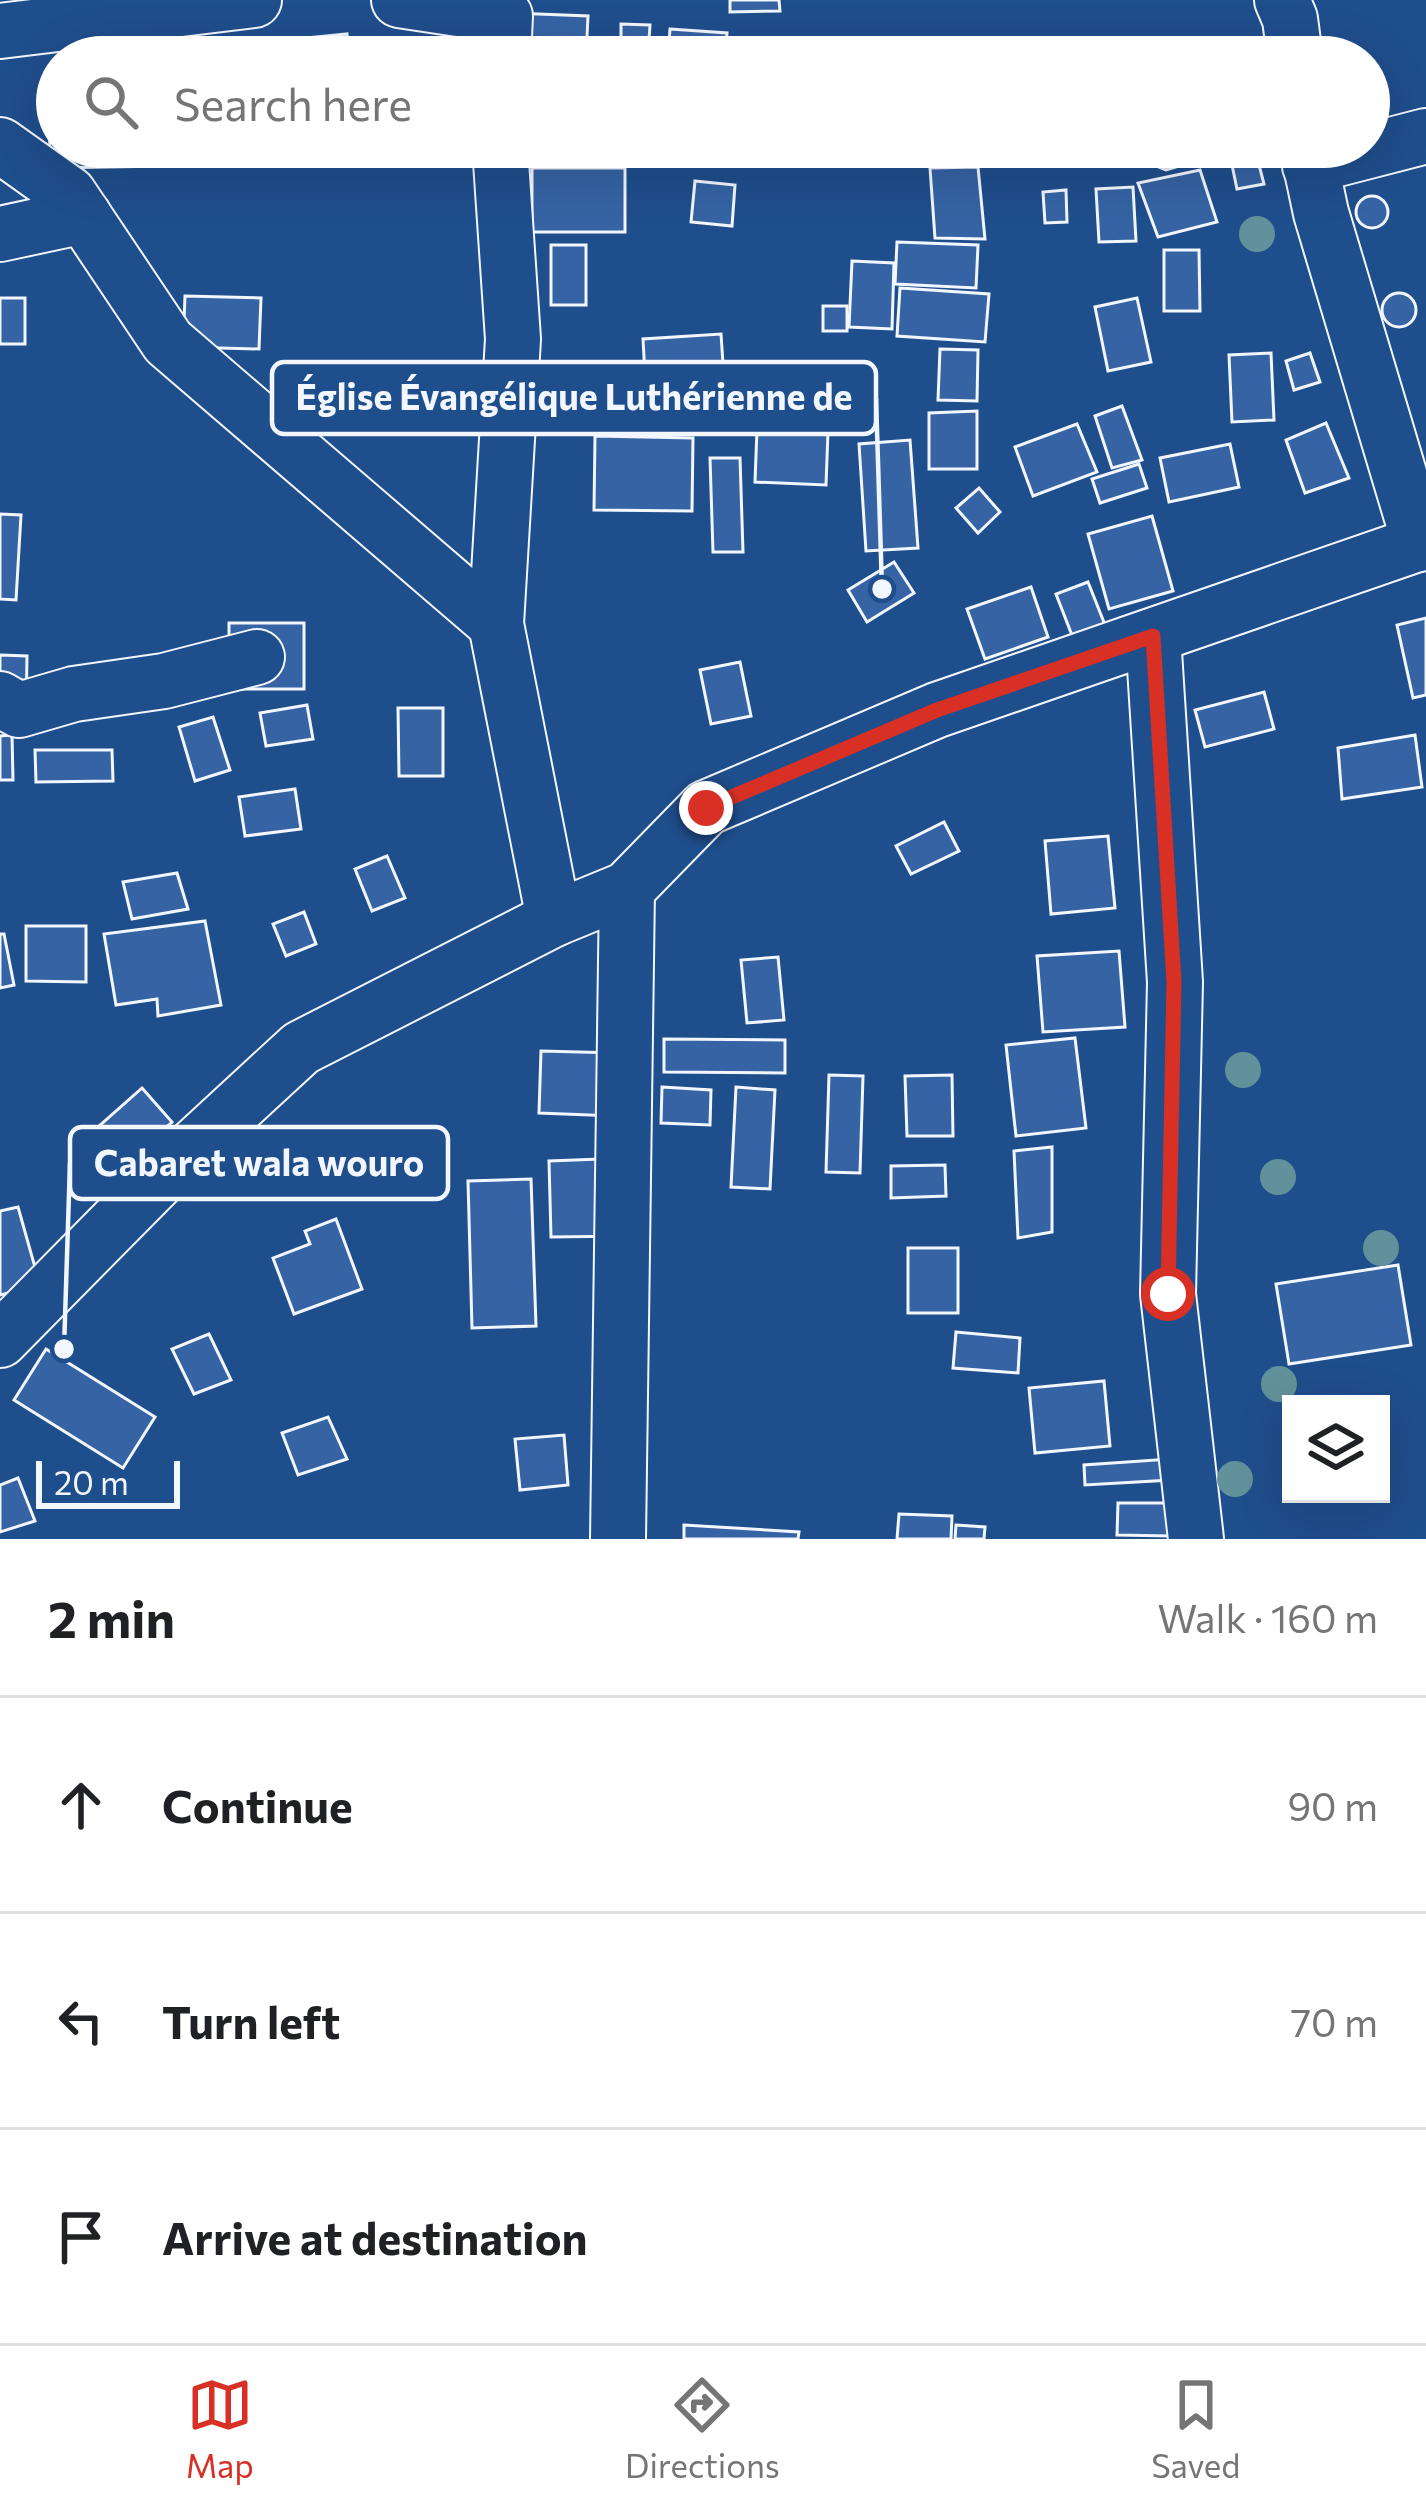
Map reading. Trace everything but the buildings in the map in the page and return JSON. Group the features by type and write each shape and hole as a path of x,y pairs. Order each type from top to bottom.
{"street":[{"path":"0,31 254,0"},
{"path":"399,0 504,24"},
{"path":"1282,0 1292,36"},
{"path":"1390,142 1426,136"},
{"path":"0,146 69,194 167,342 496,624"},
{"path":"502,168 514,339 496,624 554,919"},
{"path":"0,1340 159,1179 301,1048 554,919 627,889 706,808 937,710 1423,543 1312,168"},
{"path":"0,234 84,216"},
{"path":"1153,636 1174,982 1168,1294 1196,1539"},
{"path":"0,699 20,710 74,694 164,681 256,657"},
{"path":"617,1539 627,889"}],"place":[{"name":"Église Évangélique Luthérienne de","path":"882,589"},
{"name":"Cabaret wala wouro","path":"64,1349"}],"route":[{"path":"706,808 937,710 1153,636 1174,982 1168,1294"}]}
